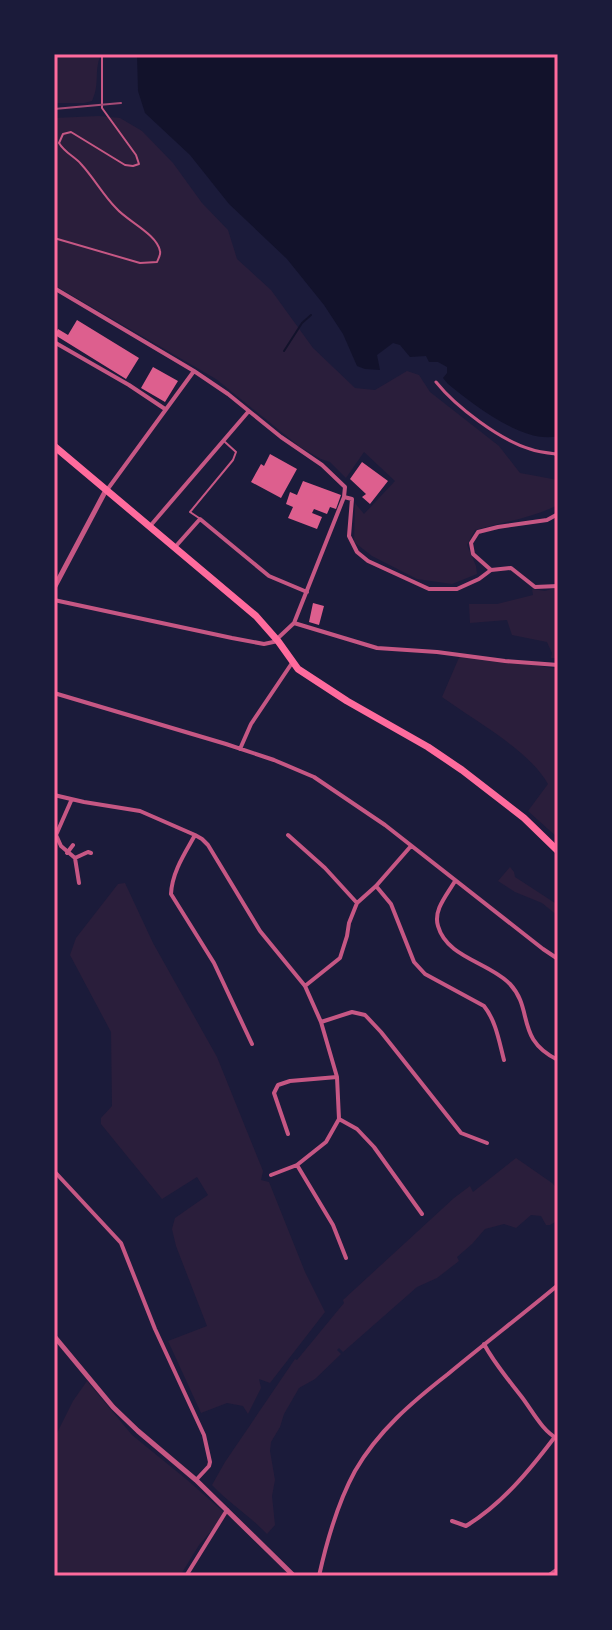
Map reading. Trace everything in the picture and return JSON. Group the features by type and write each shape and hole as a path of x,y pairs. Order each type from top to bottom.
{"main road":[{"path":"54,446 256,616 298,669 462,770 524,818 558,851"}],"street":[{"path":"54,288 228,394 322,465 345,487 344,497 294,623 277,640 264,644 54,600"},
{"path":"54,342 166,409"},
{"path":"54,588 107,490 194,371"},
{"path":"436,382 496,434 529,449 557,454"},
{"path":"150,526 248,412"},
{"path":"344,497 352,499 349,536 357,552 368,561 429,589 457,589 491,570 511,568 535,587 558,586"},
{"path":"491,570 473,554 471,543 478,532 547,520 558,514"},
{"path":"174,548 200,519 269,576 307,592"},
{"path":"294,623 377,648 558,665"},
{"path":"240,749 251,724 292,663"},
{"path":"54,693 240,749 314,777 385,825 558,959"},
{"path":"54,795 140,811 202,839 260,931 305,986 321,1022 337,1077 339,1119 326,1142 297,1165 271,1175"},
{"path":"72,800 56,835 57,841 75,858 79,883"},
{"path":"195,835 175,873 171,894 214,963 252,1044"},
{"path":"288,835 325,868 357,903"},
{"path":"67,853 73,845"},
{"path":"305,986 340,958 357,903 411,845"},
{"path":"75,858 91,853"},
{"path":"455,881 437,912 437,925 443,937 455,951 499,974 511,985 531,1038 544,1053 558,1060"},
{"path":"376,886 391,904 414,962 425,974 484,1006 489,1012 504,1060"},
{"path":"321,1022 352,1012 365,1015 461,1133 487,1143"},
{"path":"288,1134 274,1093 278,1085 337,1077"},
{"path":"339,1119 357,1129 374,1147 422,1214"},
{"path":"297,1165 333,1225 346,1258"},
{"path":"54,1171 121,1243 155,1329 204,1435 209,1466 196,1480"},
{"path":"319,1576 328,1535 347,1487 372,1445 420,1396 558,1285"},
{"path":"54,1336 113,1407 196,1480 294,1576"},
{"path":"452,1521 466,1526 480,1517 523,1477 556,1439 503,1374 484,1344"},
{"path":"186,1576 227,1510"},
{"path":"548,1576 558,1569"}],"lane":[{"path":"54,238 140,263 157,262 159,257 160,251 151,236 114,207 80,163 59,143 63,134 71,132 125,165 139,164 136,155 102,108 102,54"},
{"path":"200,519 190,512 225,471 236,452 223,440"}],"shaded area":[{"path":"54,54 94,54 100,57 92,101 54,103"},
{"path":"137,54 558,54 558,436 530,434 500,421 448,384 443,378 447,367 438,362 429,362 426,356 410,357 400,345 393,343 377,355 380,370 357,366 343,334 287,259 229,204 190,155 145,113 138,91"},
{"path":"54,118 120,118 142,131 173,163 202,203 228,230 237,259 271,290 313,348 355,388 375,390 407,371 419,375 430,392 499,446 520,473 558,480 558,505 528,517 475,530 467,545 477,574 452,584 417,579 372,556 354,542 355,503 364,514 395,481 364,452 346,478 330,462 300,447 216,379 54,285"},
{"path":"558,587 558,658 551,658 547,642 512,635 507,620 470,623 469,604 497,604 533,595 532,589 545,591"},
{"path":"461,653 558,669 558,838 528,811 548,784 539,771 514,747 442,697"},
{"path":"510,867 515,877 558,905 558,916 542,903 498,881"},
{"path":"125,883 153,943 217,1057 263,1171 261,1180 269,1182 305,1272 325,1312 270,1383 259,1379 261,1388 248,1414 243,1406 227,1403 201,1413 168,1341 207,1326 172,1229 175,1218 208,1195 197,1177 162,1199 101,1124 101,1118 112,1106 111,1032 70,955 76,938 118,884"},
{"path":"516,1158 558,1189 558,1220 546,1225 541,1216 531,1215 516,1228 504,1224 485,1229 457,1257 459,1261 437,1278 417,1287 343,1352 339,1348 337,1350 341,1354 315,1379 299,1388 271,1442 275,1525 267,1534 212,1485 225,1462 295,1359 344,1303 343,1300 454,1198 470,1186 473,1192"},
{"path":"87,1381 132,1435 226,1514 199,1545 180,1576 54,1576 54,1439"}],"building":[{"path":"77,320 139,358 126,379 55,335 58,329 68,335"},
{"path":"153,367 178,381 165,402 141,388"},
{"path":"270,454 297,469 281,498 251,482"},
{"path":"362,462 388,481 370,504 362,497 366,494 350,479"},
{"path":"303,481 341,495 336,509 330,507 327,514 314,509 312,513 322,517 317,529 288,518 293,507 286,504 290,492 297,495"},
{"path":"313,603 324,606 319,625 309,622"}],"waterway":[{"path":"284,351 302,323 311,315"}],"railway":[{"path":"54,109 121,103"}]}
